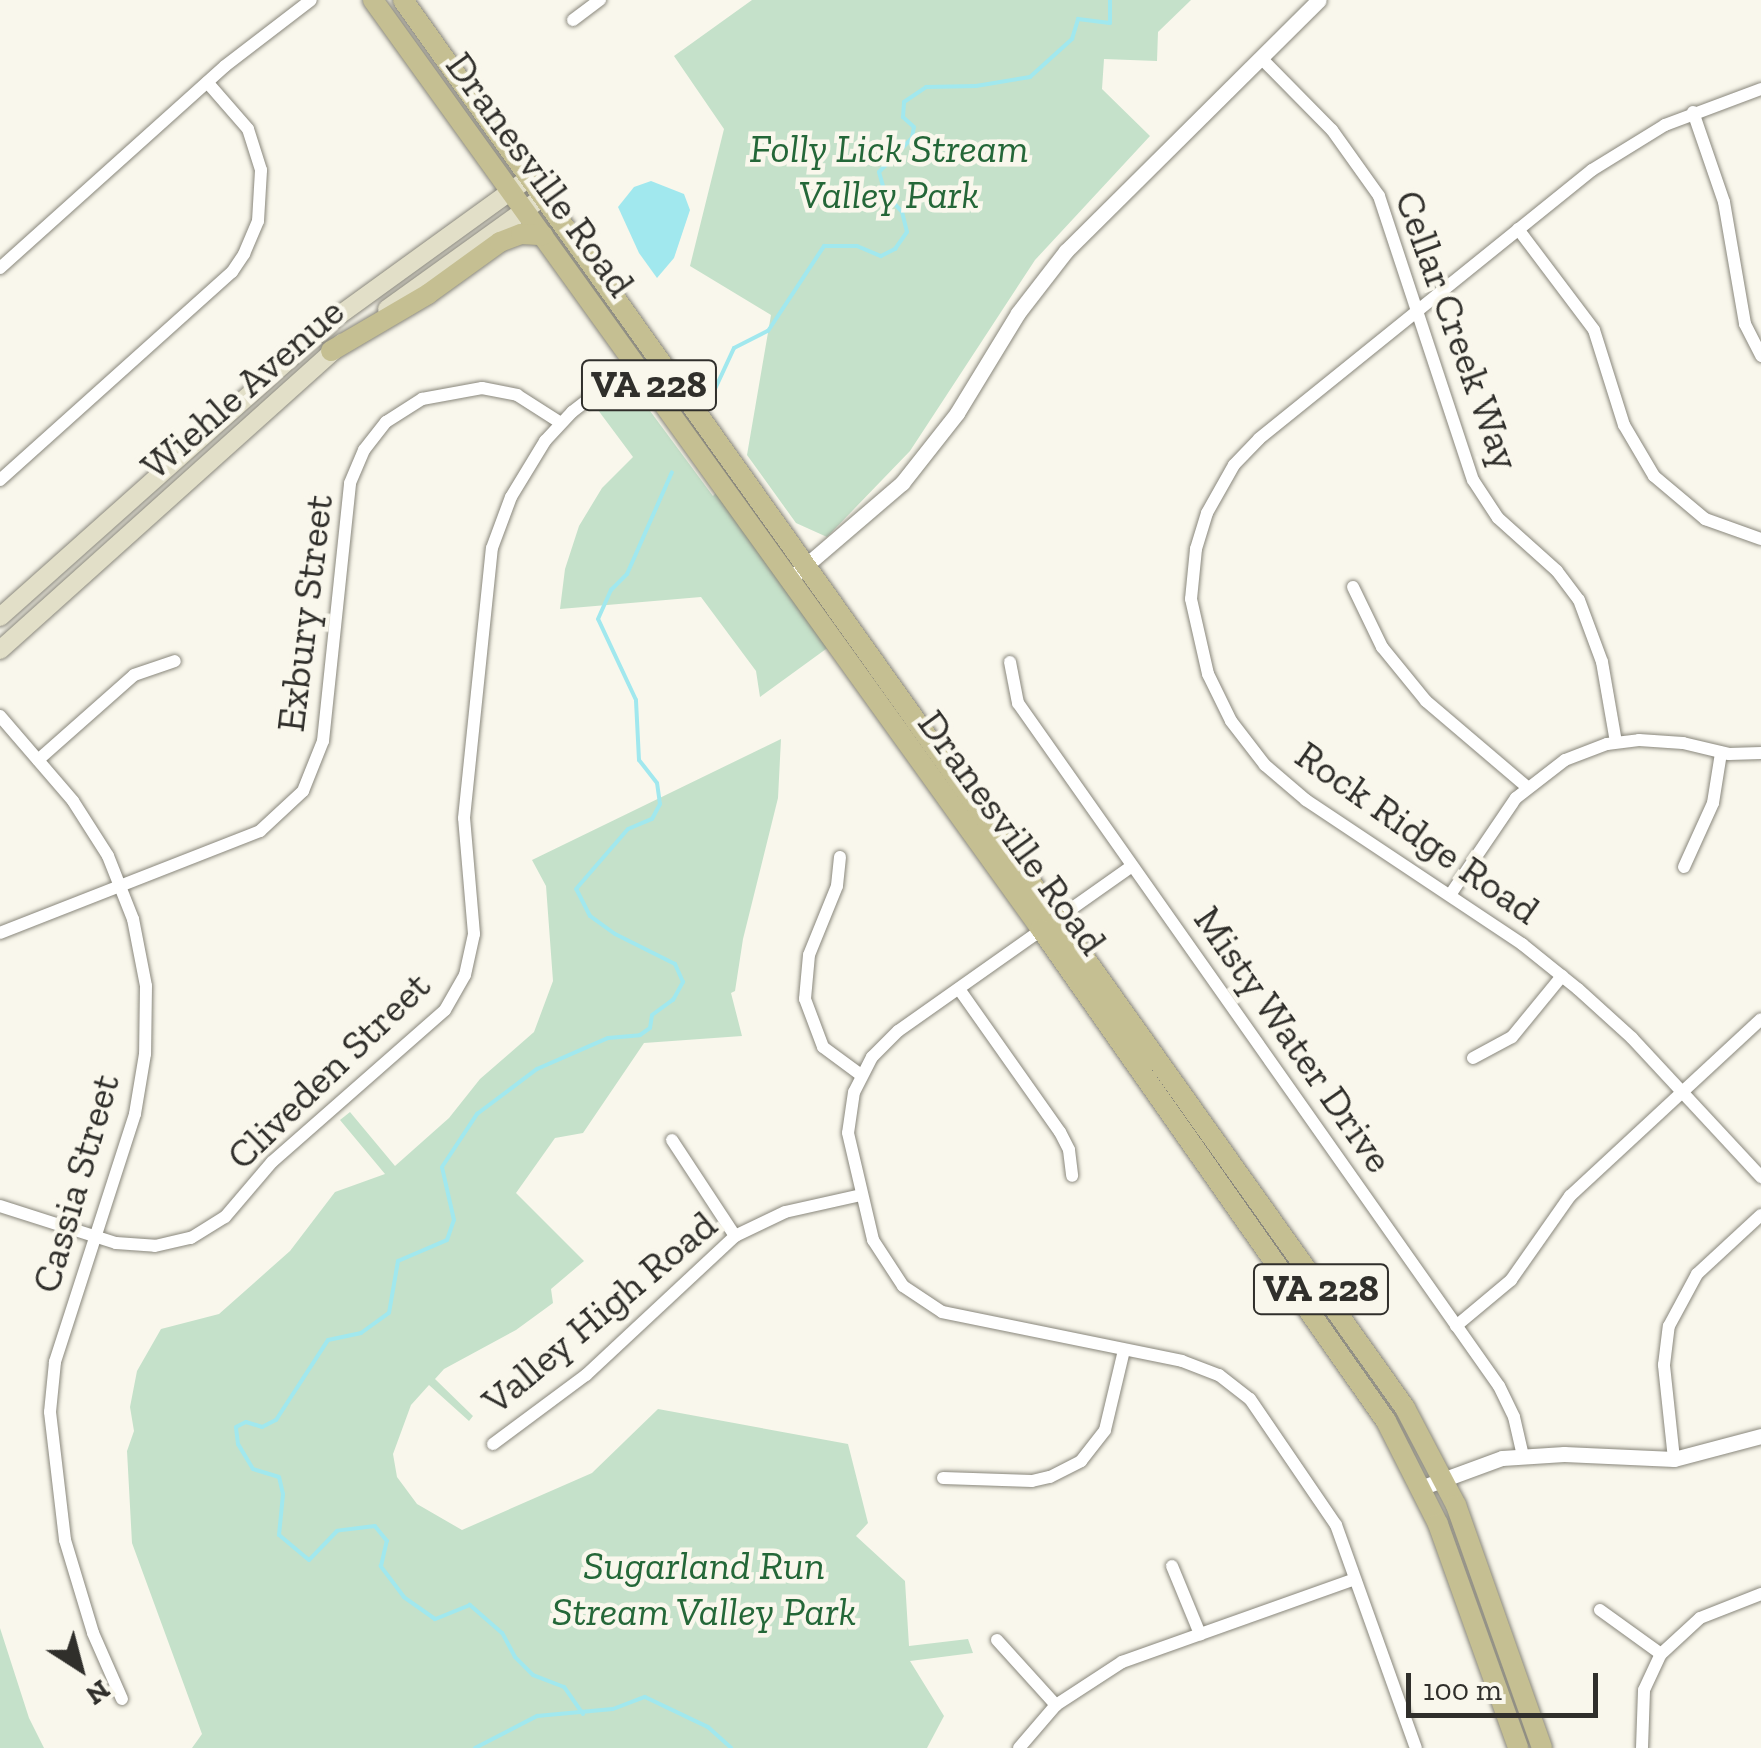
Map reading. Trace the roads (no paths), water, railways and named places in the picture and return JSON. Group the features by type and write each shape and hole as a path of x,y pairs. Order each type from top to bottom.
{"main road":[{"name":"Dranesville Road","path":"373,0 1041,929 1386,1421 1423,1487 1518,1748"},
{"name":"Dranesville Road","path":"402,0 1059,917 1405,1408 1444,1478 1542,1748"},
{"name":"Wiehle Avenue","path":"0,617 322,329 530,176"},
{"name":"Wiehle Avenue","path":"0,650 332,351 544,196"},
{"path":"332,351 428,294 500,242 520,234 543,235"}],"street":[{"path":"0,268 208,82 311,0"},
{"path":"573,20 600,0"},
{"path":"790,579 876,510 930,451 1018,313 1066,251 1319,0"},
{"name":"Cellar Creek Way","path":"1260,58 1332,130 1364,171 1392,229 1473,480 1498,518 1558,571 1589,620 1602,662 1616,742"},
{"path":"0,480 232,272 244,254 258,221 261,170 248,129 208,82"},
{"name":"Rock Ridge Road","path":"1761,89 1693,112 1625,148 1518,229 1259,439 1234,465 1198,536 1192,599 1208,674 1231,721 1265,765 1306,800 1450,895 1562,976 1684,1091 1761,1177"},
{"path":"1693,112 1724,202 1745,324 1761,356"},
{"path":"1518,229 1594,330 1624,424 1654,476 1705,519 1761,539"},
{"name":"Cliveden Street","path":"0,1206 95,1237 155,1246 210,1228 238,1204 272,1162 432,1025 456,993 474,934 464,818 492,548 524,471 561,423 634,364"},
{"name":"Exbury Street","path":"0,933 260,831 290,807 312,777 323,741 350,483 364,450 386,422 432,395 482,388 516,395 561,423"},
{"path":"1353,587 1382,647 1407,680 1454,727 1526,786"},
{"path":"38,760 134,675 175,660"},
{"name":"Misty Water Drive","path":"1010,662 1018,703 1506,1398 1523,1456"},
{"name":"Cassia Street","path":"0,716 92,828 122,886 146,986 145,1054 135,1114 55,1362 50,1412 65,1540 93,1633 122,1699"},
{"path":"1450,895 1526,786 1565,760 1616,742 1666,741 1721,753 1761,754"},
{"path":"1684,867 1712,804 1721,753"},
{"path":"840,857 837,886 809,955 806,998 823,1047 862,1075"},
{"path":"1132,866 898,1031 862,1075 848,1133 873,1240 888,1268 930,1306 962,1318 1202,1366 1250,1399 1324,1504 1356,1579 1416,1748"},
{"path":"1474,1058 1512,1037 1562,976"},
{"path":"959,989 1060,1132 1069,1150 1072,1176"},
{"path":"1456,1326 1512,1280 1570,1196 1761,1019"},
{"path":"672,1140 734,1236"},
{"name":"Valley High Road","path":"493,1444 586,1375 734,1236 784,1212 860,1195"},
{"path":"1674,1459 1664,1365 1668,1326 1698,1274 1761,1216"},
{"path":"943,1478 1032,1480 1050,1477 1081,1460 1105,1430 1124,1350"},
{"path":"1423,1487 1523,1456 1674,1459 1761,1436"},
{"path":"1172,1566 1200,1634"},
{"path":"1019,1748 1056,1705 1122,1662 1356,1579"},
{"path":"1642,1748 1644,1690 1661,1654 1700,1618 1761,1594"},
{"path":"1600,1610 1661,1654"},
{"path":"997,1640 1056,1705"}],"water":[{"path":"651,181 684,194 690,210 674,258 657,278 639,253 618,207 634,187"}],"waterway":[{"path":"715,389 734,348 768,331 824,246 857,246 881,256 895,249 907,232 902,212 885,193 879,172 912,138 914,127 903,117 904,102 926,87 976,86 1030,77 1072,39 1078,19 1110,23 1110,0"},
{"path":"583,1714 564,1687 533,1675 515,1657 502,1633 470,1605 435,1619 404,1597 381,1566 387,1541 375,1526 337,1531 309,1560 279,1535 283,1494 279,1477 253,1469 238,1444 236,1427 246,1422 262,1427 276,1420 328,1340 361,1333 389,1313 398,1261 447,1240 454,1220 442,1167 477,1114 537,1069 608,1038 640,1035 650,1028 652,1015 673,1000 683,982 675,964 615,934 590,916 576,889 628,829 652,819 660,804 657,783 639,760 636,700 598,619 611,590 627,574 672,472"},
{"path":"475,1748 537,1716 613,1709 645,1697 708,1727 731,1748"}],"park label":[{"name":"Folly Lick Stream Valley Park","path":"889,171"},
{"name":"Sugarland Run Stream Valley Park","path":"704,1588"}]}
